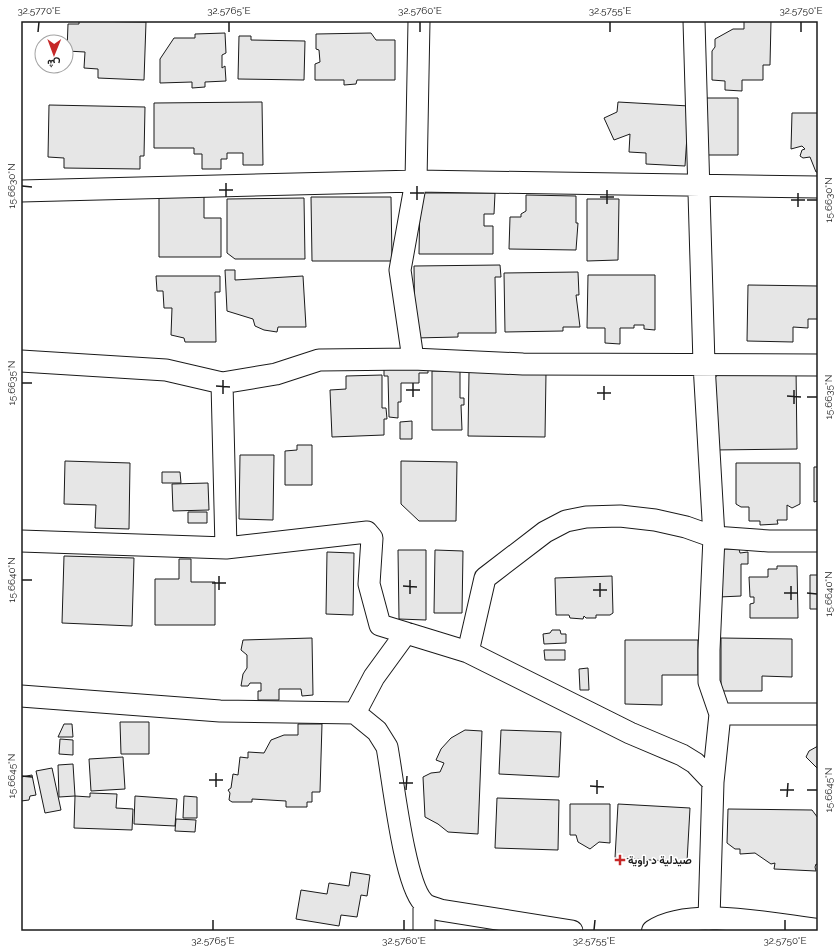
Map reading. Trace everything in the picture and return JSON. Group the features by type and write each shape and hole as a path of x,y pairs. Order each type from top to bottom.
{"street":[{"path":"413,359 400,270 416,182 419,21"},
{"path":"694,21 704,364 714,537 709,682 720,714 713,782 709,919"},
{"path":"21,191 416,182 818,187"},
{"path":"21,361 166,370 222,383 276,374 307,362 319,360 413,359 523,364 818,365"},
{"path":"222,383 226,548"},
{"path":"468,652 485,578 545,532 566,521 586,517 626,517 654,520 686,527 714,537 818,541"},
{"path":"21,541 226,548 367,532 372,538 369,584 380,625 468,652 630,733 682,755 695,763 713,782"},
{"path":"355,714 374,677 406,633"},
{"path":"21,696 220,711 355,714 377,731 387,747 409,871 416,892 424,904 424,931"},
{"path":"720,714 818,714"},
{"path":"424,904 440,910 572,931"},
{"path":"653,931 663,925 693,918 741,921 818,930"}],"building":[{"path":"79,21 146,22 144,80 98,78 98,69 84,68 85,52 74,51 74,34 68,34 68,24 79,24"},
{"path":"744,21 771,21 770,65 763,65 763,80 742,80 742,91 725,90 725,81 712,80 712,51 715,47 715,39 733,29 744,29"},
{"path":"225,33 226,53 222,55 222,68 225,66 226,81 205,82 205,87 192,88 192,82 160,83 160,59 174,38 195,38 195,34"},
{"path":"371,33 376,40 395,40 395,80 357,80 356,84 344,85 344,80 315,80 315,64 320,62 319,50 316,49 316,34"},
{"path":"239,36 251,36 251,40 305,41 304,80 238,79"},
{"path":"702,98 738,98 738,155 702,155"},
{"path":"262,102 263,165 243,165 243,153 227,153 227,159 221,159 221,169 202,169 202,154 194,154 194,148 154,148 154,103"},
{"path":"618,102 689,106 685,166 646,164 646,153 629,152 630,134 614,140 604,118 617,112"},
{"path":"49,105 145,107 144,156 140,156 140,169 64,168 64,158 48,157"},
{"path":"792,113 818,113 818,172 816,172 810,157 803,158 800,156 802,150 805,149 802,146 791,149"},
{"path":"159,192 204,192 204,218 221,218 221,257 159,257"},
{"path":"420,193 495,193 494,214 484,214 484,226 493,226 493,254 419,254"},
{"path":"526,195 576,196 576,223 578,223 576,250 509,249 510,217 521,217 521,214 526,211"},
{"path":"311,197 391,197 392,261 312,261"},
{"path":"304,198 305,259 235,259 227,253 227,199"},
{"path":"587,199 619,199 618,260 587,261"},
{"path":"500,265 501,277 495,277 496,333 458,333 458,337 415,338 414,266"},
{"path":"225,270 235,270 235,280 303,276 306,327 278,327 277,332 264,330 255,326 253,319 227,311"},
{"path":"578,272 579,295 576,295 580,327 563,327 563,331 505,332 504,273"},
{"path":"588,275 655,275 655,330 644,329 644,325 634,325 634,328 620,328 620,344 605,343 605,328 587,328"},
{"path":"156,276 220,276 220,292 215,292 216,342 185,342 184,338 171,335 172,308 164,308 163,291 157,291"},
{"path":"748,285 818,286 818,319 808,319 808,328 793,327 793,342 747,341"},
{"path":"428,365 428,373 419,373 419,383 401,383 401,402 398,402 398,418 389,417 388,376 384,376 384,366"},
{"path":"796,368 797,449 713,450 711,383 722,369"},
{"path":"432,371 460,371 460,398 464,398 464,405 461,405 462,430 432,430"},
{"path":"469,372 546,373 545,437 468,436"},
{"path":"382,375 382,408 386,408 387,419 384,419 384,435 332,437 330,390 346,389 346,376"},
{"path":"412,421 412,439 400,439 400,422"},
{"path":"297,445 312,445 312,485 285,485 285,451 297,450"},
{"path":"240,455 274,455 273,520 239,519"},
{"path":"65,461 130,463 129,529 95,528 96,505 64,504"},
{"path":"401,461 457,462 456,521 419,521 401,504"},
{"path":"736,463 800,463 800,504 792,508 787,505 787,520 777,520 778,524 760,525 760,521 749,521 749,507 741,507 736,504"},
{"path":"814,467 818,467 818,501 814,502"},
{"path":"162,472 180,472 181,483 162,483"},
{"path":"208,483 209,510 173,511 172,484"},
{"path":"188,512 207,512 207,523 188,523"},
{"path":"718,549 739,549 740,553 748,552 748,564 741,564 741,596 719,597"},
{"path":"398,550 426,550 426,620 399,619"},
{"path":"435,550 463,551 462,613 434,613"},
{"path":"327,552 354,553 353,615 326,614"},
{"path":"64,556 134,558 132,626 62,623"},
{"path":"179,559 191,559 191,582 215,582 215,625 155,625 155,579 179,579"},
{"path":"777,566 797,566 798,618 750,618 750,604 754,603 754,597 750,597 749,577 768,577 768,569 777,569"},
{"path":"810,575 818,575 818,609 810,609"},
{"path":"612,576 613,613 610,615 596,615 596,618 586,618 584,616 583,619 570,618 569,615 556,615 555,578"},
{"path":"552,630 560,630 561,634 566,634 566,643 544,644 543,634 550,633"},
{"path":"312,638 313,695 302,696 301,689 279,689 279,700 258,700 258,691 261,691 261,683 250,683 248,686 241,686 243,674 247,668 247,655 241,650 243,640"},
{"path":"721,638 792,639 792,677 762,676 762,691 721,691"},
{"path":"625,640 698,640 698,675 662,675 662,705 625,704"},
{"path":"544,650 565,650 565,660 545,660"},
{"path":"588,668 589,690 580,690 579,669"},
{"path":"120,722 149,722 149,754 121,754"},
{"path":"64,724 72,724 73,737 58,737"},
{"path":"298,724 322,724 320,792 312,792 312,802 307,802 307,807 286,807 286,801 252,799 252,802 232,802 229,800 230,793 228,790 231,788 233,774 238,775 240,757 248,758 248,752 264,753 271,740 284,735 298,735"},
{"path":"465,730 482,731 478,834 448,832 438,824 425,817 423,777 431,773 440,772 444,763 436,760 441,749 451,738"},
{"path":"501,730 561,732 559,777 499,774"},
{"path":"60,739 73,740 73,755 59,754"},
{"path":"818,746 818,769 806,757 809,751"},
{"path":"123,757 125,789 91,791 89,759"},
{"path":"73,764 75,796 59,797 58,765"},
{"path":"52,768 61,810 45,813 36,771"},
{"path":"32,775 36,795 30,796 29,800 21,801 21,777"},
{"path":"90,793 117,794 116,808 133,809 132,830 74,828 75,796 90,797"},
{"path":"135,796 177,799 175,826 134,824"},
{"path":"184,796 197,797 197,818 183,818"},
{"path":"497,798 559,800 558,850 495,848"},
{"path":"570,804 610,804 610,843 599,842 590,849 578,842 576,835 570,835"},
{"path":"618,804 690,808 687,862 615,858"},
{"path":"728,809 812,810 818,818 818,865 816,864 816,871 774,869 775,863 771,864 755,853 740,854 740,849 735,849 727,843"},
{"path":"176,819 196,820 195,832 175,831"},
{"path":"351,872 370,875 367,896 361,895 357,917 341,915 339,926 296,919 301,890 327,894 329,883 349,886"}],"place":[{"name":"صيدلية د راوية","path":"620,860"}]}
